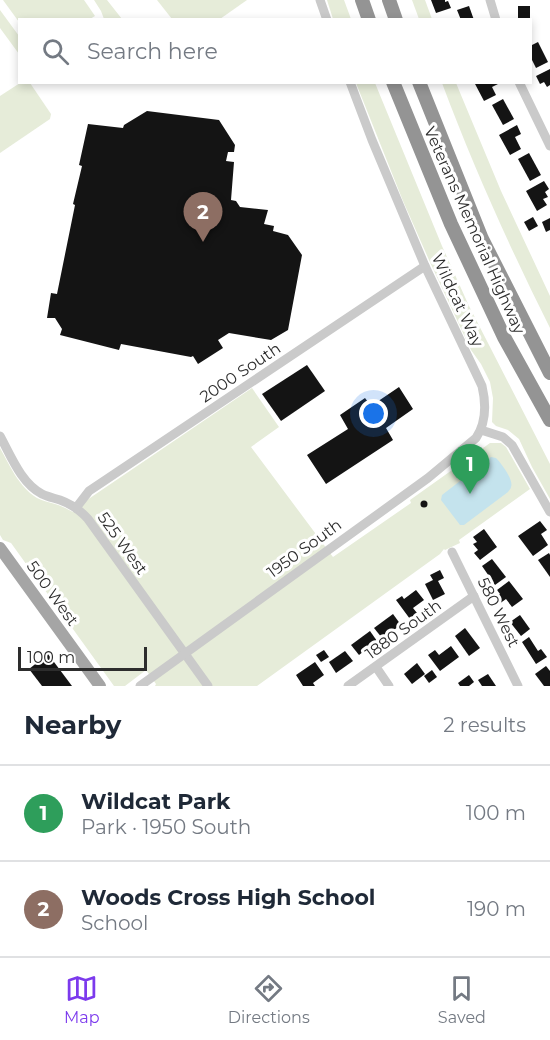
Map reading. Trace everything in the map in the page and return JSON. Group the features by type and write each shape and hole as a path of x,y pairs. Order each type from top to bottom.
{"highway":[{"path":"362,0 368,18"},
{"path":"389,0 395,18"},
{"name":"Veterans Memorial Highway","path":"394,84 456,234 504,337 550,420"},
{"name":"Veterans Memorial Highway","path":"421,84 482,239 550,373"}],"main road":[{"name":"500 West","path":"0,548 100,686"}],"street":[{"path":"320,0 326,18"},
{"path":"493,2 496,18"},
{"name":"Wildcat Way","path":"351,84 425,266 482,386 485,403 482,430"},
{"path":"520,84 550,146"},
{"name":"2000 South","path":"76,508 89,491 425,266"},
{"path":"482,430 503,437 512,445 550,512"},
{"name":"1950 South","path":"140,686 428,477 476,438 482,430"},
{"name":"525 West","path":"0,436 30,486 42,494 76,508 92,524 208,686"},
{"name":"580 West","path":"452,552 518,686"},
{"name":"1880 South","path":"348,686 474,596"},
{"path":"376,667 389,686"}],"green space":[{"path":"3,0 84,0 95,16 92,18 18,18 18,21"},
{"path":"94,0 107,0 121,18 104,18"},
{"path":"157,0 247,0 221,18 171,18"},
{"path":"327,0 344,0 351,18 333,18"},
{"path":"412,0 425,0 432,18 419,18"},
{"path":"0,10 18,35 18,53 0,28"},
{"path":"18,84 31,84 51,114 50,119 0,153 0,96"},
{"path":"356,84 375,84 469,306 550,464 550,499 519,439 492,422 493,398 490,382 471,350 403,201"},
{"path":"442,84 456,84 501,191 550,296 550,328 493,207"},
{"path":"252,388 279,427 251,447 333,557 411,503 410,500 490,443 501,443 506,447 530,489 459,540 460,543 444,549 257,686 155,686 156,684 146,670 125,686 114,686 11,543 3,540 0,535 0,448 25,488 39,499 73,512 87,500"}],"water":[{"path":"491,457 496,458 506,472 511,480 511,488 464,525 460,525 441,500 442,495"}],"building":[{"path":"431,0 448,1 451,8 436,13"},
{"path":"469,6 473,18 460,18 457,10"},
{"path":"518,6 530,6 530,18 518,18"},
{"path":"538,42 548,62 536,68 532,60 532,45"},
{"path":"550,69 550,85 547,87 544,82 540,84 536,76"},
{"path":"475,84 498,84 492,87 496,95 484,101"},
{"path":"503,99 514,119 503,125 492,105"},
{"path":"147,111 219,120 235,145 234,152 228,152 226,161 234,162 231,200 236,201 240,207 268,210 264,224 274,226 273,231 288,235 302,255 288,330 271,340 229,333 218,340 223,348 198,364 193,356 121,344 119,350 60,335 62,329 55,318 47,318 51,293 57,294 88,124 123,128 124,125"},
{"path":"517,125 521,134 515,137 521,149 510,155 499,135"},
{"path":"529,153 541,175 530,181 518,159"},
{"path":"544,181 549,189 545,192 548,197 543,199 547,205 537,211 526,191"},
{"path":"533,217 538,226 529,231 524,222"},
{"path":"550,218 550,230 546,232 542,222"},
{"path":"307,365 325,391 281,421 262,394"},
{"path":"399,387 413,409 386,428 393,440 326,484 307,455 348,429 340,415 365,398 371,406"},
{"path":"424,500 428,504 424,508 420,504"},
{"path":"540,521 547,530 541,534 548,545 533,556 518,536"},
{"path":"484,529 497,547 480,560 474,553 478,550 473,544 477,542 473,537"},
{"path":"549,553 550,555 550,577 538,560"},
{"path":"492,559 506,577 495,585 482,566"},
{"path":"440,570 444,578 438,581 445,594 433,600 425,584 433,580 430,575"},
{"path":"509,581 523,599 512,607 506,599 499,604 495,598 500,594 497,590"},
{"path":"416,590 424,600 413,608 417,613 410,619 396,600 402,596 404,599"},
{"path":"393,614 401,625 382,638 374,628"},
{"path":"520,615 530,629 521,636 510,622"},
{"path":"465,628 480,648 469,656 455,636"},
{"path":"370,631 377,641 359,655 351,645"},
{"path":"529,637 538,651 541,649 547,657 536,664 522,642"},
{"path":"451,646 459,657 440,671 428,655 435,650 439,655"},
{"path":"324,650 329,657 321,662 316,655"},
{"path":"345,651 353,661 336,673 329,662"},
{"path":"48,654 72,686 42,686 29,669"},
{"path":"315,662 324,675 313,683 315,686 303,686 296,675"},
{"path":"417,663 425,674 412,684 404,674"},
{"path":"546,666 550,671 550,686 544,686 535,674"},
{"path":"432,670 437,677 429,683 424,676"},
{"path":"488,674 496,686 482,686 478,680"},
{"path":"469,675 474,682 469,686 460,686 458,683"}],"place":[{"name":"Woods Cross High School","path":"203,242"},
{"name":"Wildcat Park","path":"470,494"}]}
